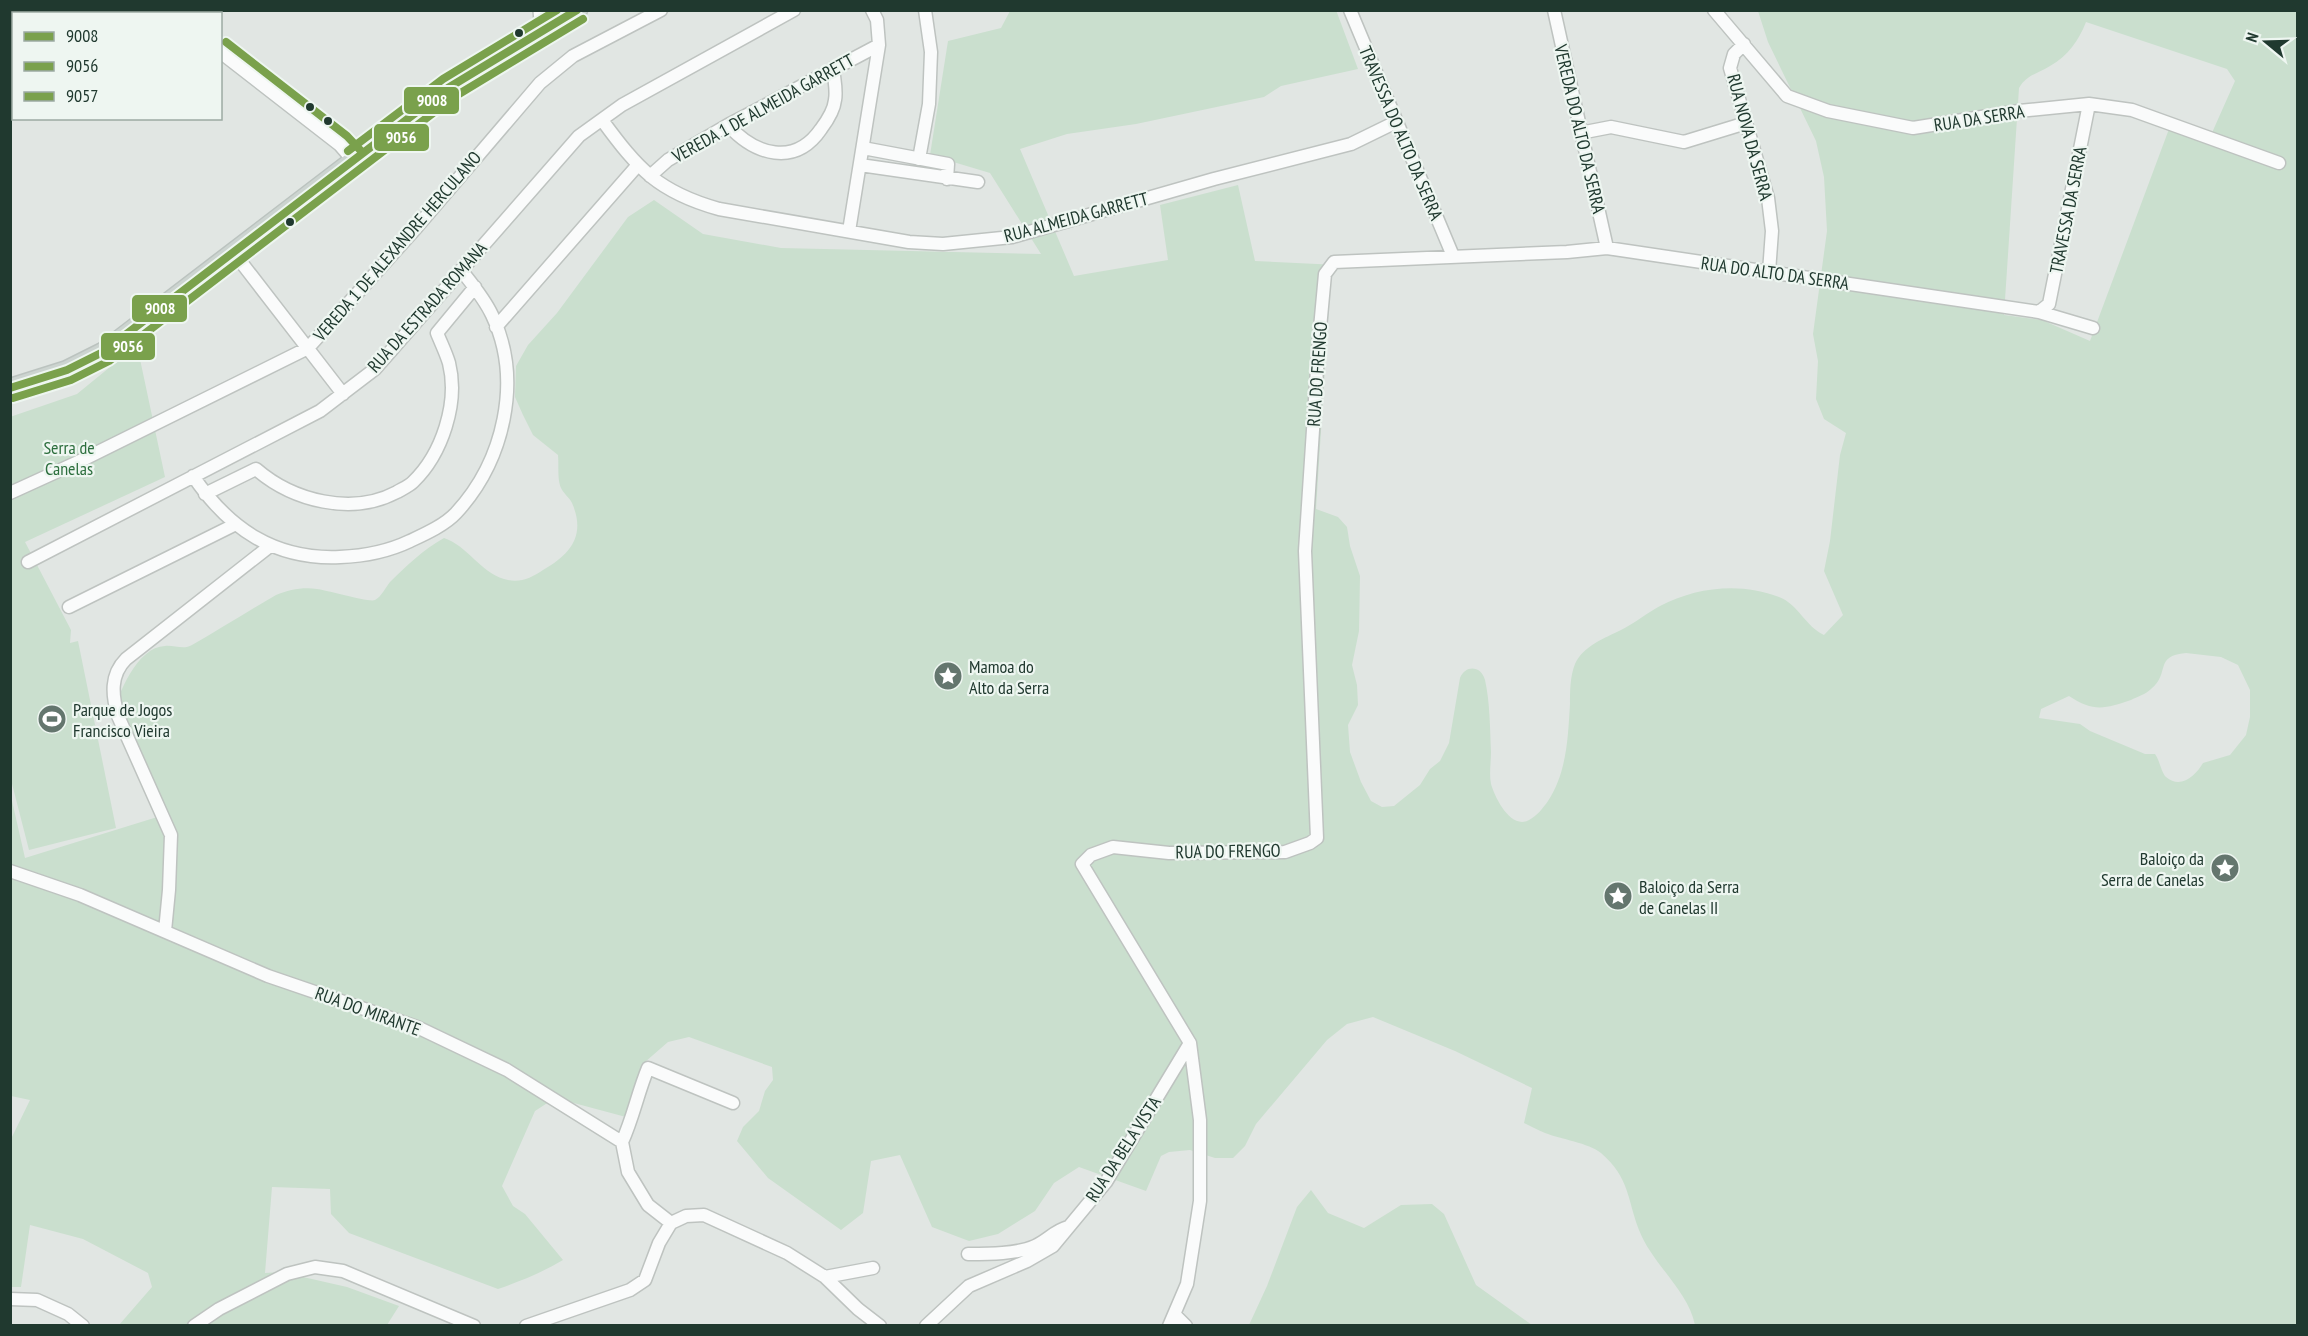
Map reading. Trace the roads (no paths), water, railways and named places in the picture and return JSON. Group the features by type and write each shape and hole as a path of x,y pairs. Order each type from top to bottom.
{"main road":[{"path":"10,388 67,370 103,352 448,88 543,32 572,12"}],"street":[{"path":"541,10 543,32"},
{"name":"VEREDA 1 DE ALEXANDRE HERCULANO","path":"10,493 78,462 308,348 417,227 540,83 573,56 661,10"},
{"name":"RUA DA ESTRADA ROMANA","path":"28,562 320,411 375,369 579,136 622,105 794,10"},
{"path":"849,231 879,45 877,20 872,10"},
{"path":"920,159 929,104 931,52 926,10"},
{"name":"TRAVESSA DO ALTO DA SERRA","path":"1350,10 1453,256"},
{"name":"VEREDA DO ALTO DA SERRA","path":"1554,10 1607,248"},
{"name":"RUA DA SERRA","path":"1714,10 1787,96 1828,111 1913,128 2019,111 2089,104 2132,110 2279,163"},
{"name":"RUA NOVA DA SERRA","path":"1744,44 1734,54 1730,68 1768,198 1772,231 1769,272"},
{"name":"VEREDA 1 DE ALMEIDA GARRETT","path":"650,176 668,159 879,45"},
{"path":"222,52 341,144 354,159"},
{"path":"728,125 745,142 766,151 785,154 801,148 817,135 828,120 836,103 833,68"},
{"name":"TRAVESSA DA SERRA","path":"2039,312 2049,304 2089,104"},
{"name":"RUA ALMEIDA GARRETT","path":"602,120 637,165 650,176 673,192 719,209 909,242 943,244 1012,237 1214,179 1351,144 1396,122"},
{"path":"1580,133 1611,128 1684,142 1746,123"},
{"path":"863,148 948,164 947,179"},
{"path":"496,327 637,165"},
{"path":"860,165 978,182"},
{"name":"RUA DO ALTO DA SERRA","path":"1453,256 1567,252 1607,248 2039,312 2093,328"},
{"path":"234,253 343,394"},
{"name":"RUA DO FRENGO","path":"1172,1320 1187,1284 1200,1201 1200,1120 1190,1042 1082,864 1091,855 1113,847 1169,853 1285,852 1317,838 1305,551 1325,274 1334,262 1453,256"},
{"path":"193,476 205,494 251,536 270,546 296,555 367,556 390,551 424,535 455,515 478,484 490,462 504,418 507,392 505,362 492,315 475,287 461,270"},
{"path":"205,494 256,469 267,479 291,492 324,502 363,503 383,499 412,484 428,464 442,438 452,385 449,363 437,333 475,287"},
{"path":"69,607 236,524"},
{"path":"165,931 171,835 118,716 114,702 114,676 117,668 126,659 270,546"},
{"name":"RUA DO MIRANTE","path":"10,871 80,895 268,976 417,1027 507,1070 622,1142"},
{"name":"RUA DA BELA VISTA","path":"926,1326 969,1286 1053,1246 1106,1182 1190,1042"},
{"path":"671,1223 648,1205 627,1172 622,1142 630,1125 639,1088 648,1068 733,1103"},
{"path":"526,1326 630,1290 645,1280 659,1243 671,1223 686,1216 704,1215 787,1253 825,1277 880,1326"},
{"path":"968,1254 1022,1251 1038,1245 1056,1231 1070,1227"},
{"path":"194,1326 219,1309 287,1274 315,1267 343,1271 474,1326"},
{"path":"825,1277 873,1268"},
{"path":"10,1299 37,1300 68,1314 83,1326"},
{"path":"1172,1320 1186,1326"}],"place":[{"name":"Mamoa do Alto da Serra","path":"948,676"},
{"name":"Parque de Jogos Francisco Vieira","path":"52,719"},
{"name":"Baloiço da Serra de Canelas","path":"2225,868"},
{"name":"Baloiço da Serra de Canelas II","path":"1618,896"}],"park label":[{"name":"Serra de Canelas","path":"69,457"}]}
